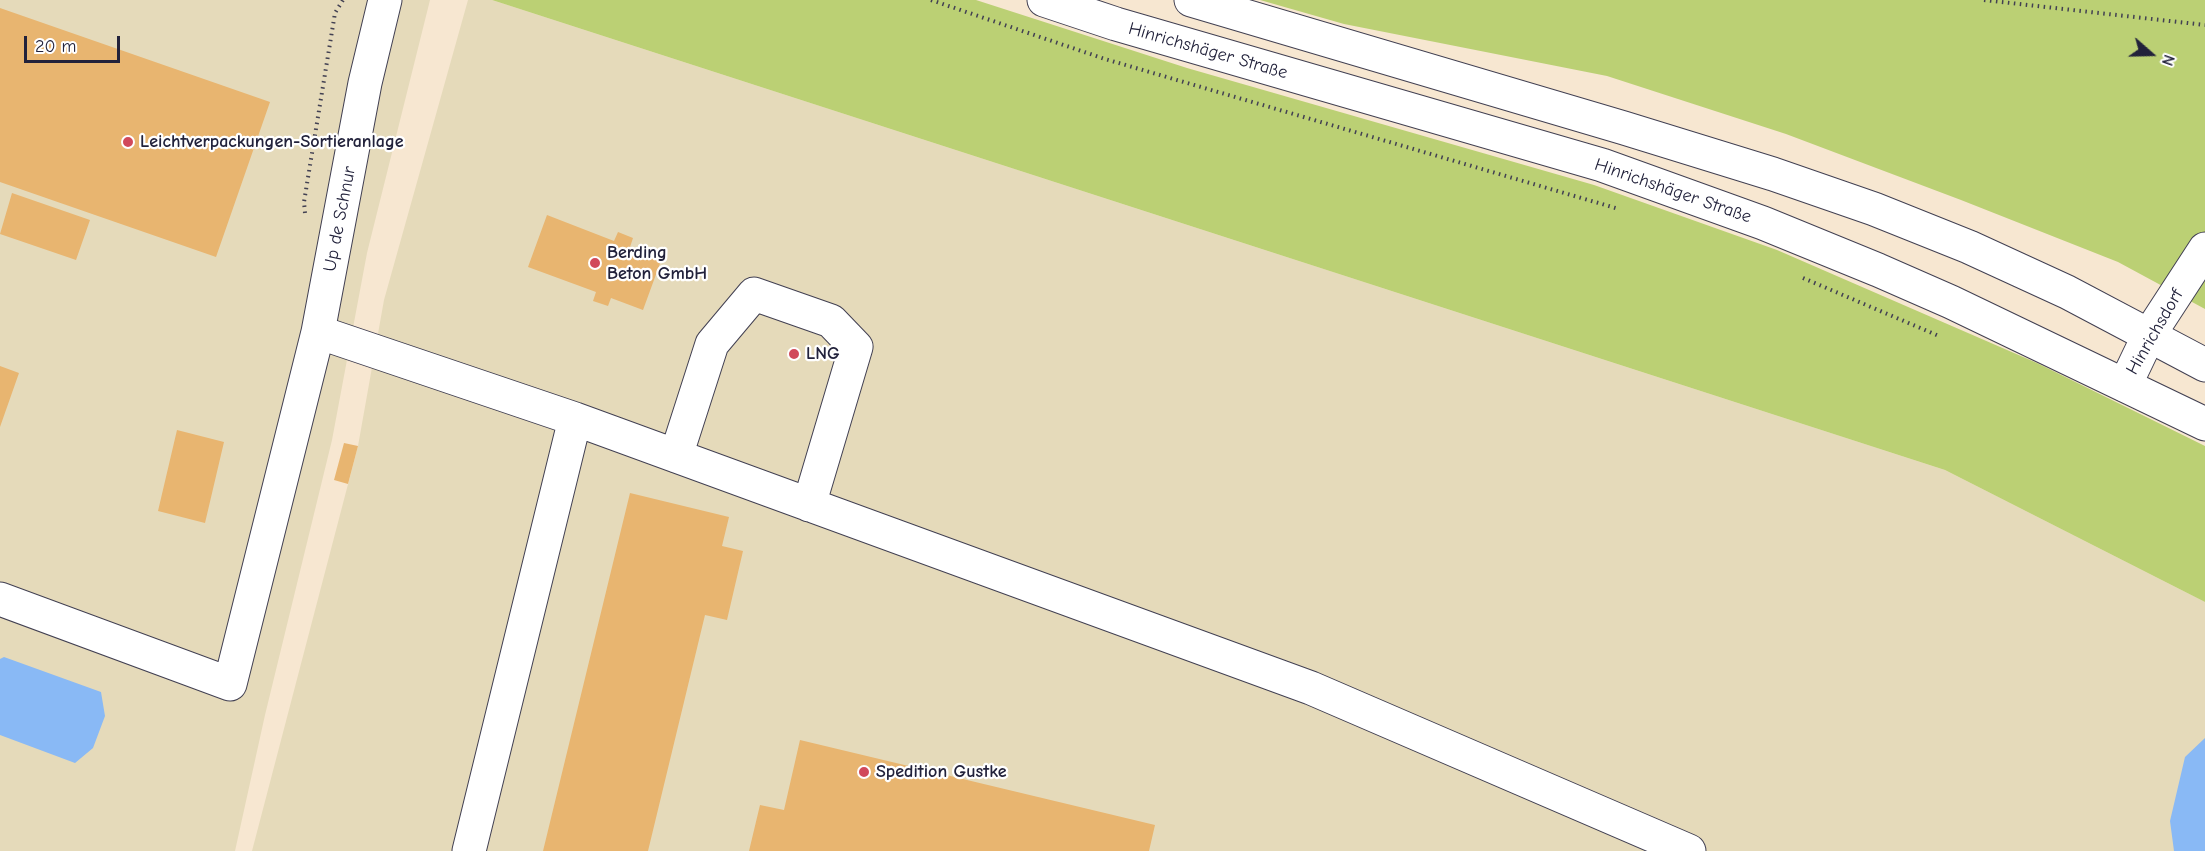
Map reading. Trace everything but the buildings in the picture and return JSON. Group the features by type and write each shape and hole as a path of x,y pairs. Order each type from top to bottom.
{"main road":[{"name":"Up de Schnur","path":"0,598 231,684 318,332 365,83 385,0"},
{"name":"Hinrichshäger Straße","path":"1044,0 1116,24 1602,165 1763,223 1878,270 2205,424"},
{"path":"1191,0 1773,174 1874,209 1969,247 2067,292 2205,365"},
{"name":"Hinrichsdorf","path":"2125,385 2148,335 2205,249"},
{"path":"676,456 712,344 754,294 831,321 856,347 809,505"},
{"path":"318,332 576,419 1311,688 1689,851"},
{"path":"469,851 576,419"}],"path":[{"path":"931,0 1105,58 1620,209"},
{"path":"1984,0 2205,26"},
{"path":"1803,278 1941,337"}],"shaded area":[{"path":"0,0 430,0 367,253 332,440 265,715 235,851 0,851"},
{"path":"468,0 492,0 1945,470 2205,602 2205,851 252,851 358,446 384,300"}],"green space":[{"path":"492,0 976,0 1187,68 1594,185 1777,250 2037,363 2205,446 2205,602 1945,470"},
{"path":"1260,0 2205,0 2205,309 2118,262 1786,134 1607,76 1344,24"}],"water":[{"path":"4,657 101,692 105,716 93,748 75,763 0,735 0,659"},
{"path":"2205,738 2205,851 2174,851 2170,821 2185,757"}],"place":[{"name":"Leichtverpackungen-Sortieranlage","path":"128,142"},
{"name":"Berding Beton GmbH","path":"595,263"},
{"name":"LNG","path":"794,354"},
{"name":"Spedition Gustke","path":"864,772"}]}
